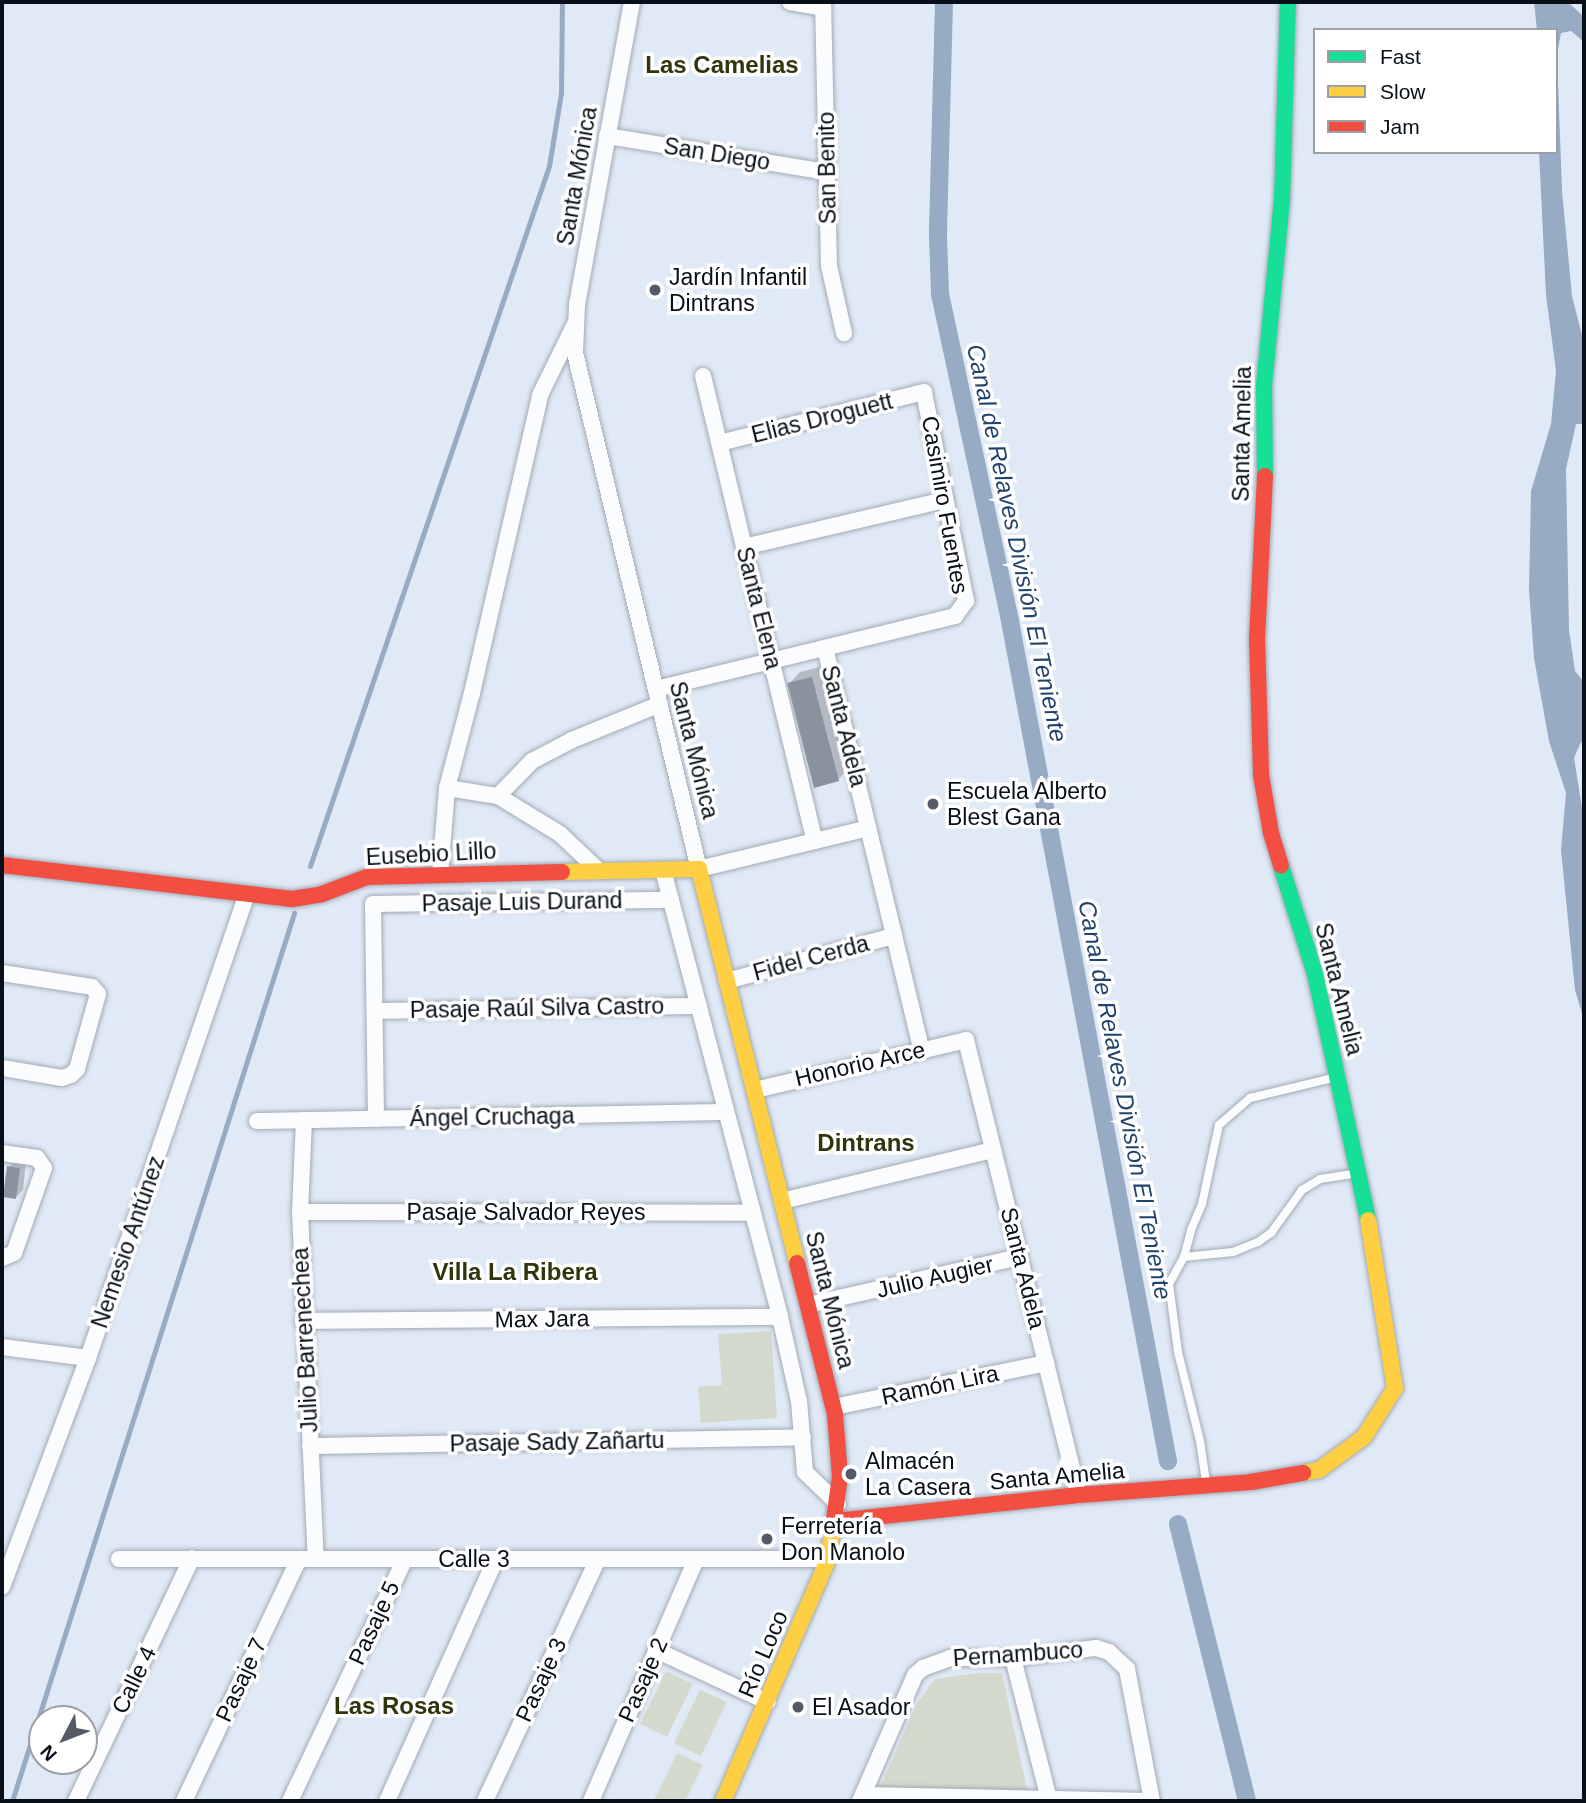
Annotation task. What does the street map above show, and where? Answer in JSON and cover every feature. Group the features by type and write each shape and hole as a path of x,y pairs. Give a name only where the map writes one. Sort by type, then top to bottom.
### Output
{"street":[{"name":"Santa Mónica","path":"632,2 576,321 575,353 699,869 834,1407 840,1476 836,1521"},
{"path":"790,2 823,5"},
{"name":"Santa Amelia","path":"836,1521 1079,1495 1206,1485 1319,1470 1364,1437 1395,1388 1360,1173 1315,974 1271,833 1261,775 1257,638 1265,483 1264,386 1282,200 1287,2"},
{"name":"San Benito","path":"823,5 829,266 844,333"},
{"name":"San Diego","path":"607,136 827,172"},
{"path":"440,875 447,788 472,693 540,395 576,321"},
{"name":"Santa Elena","path":"703,376 815,841"},
{"name":"Elias Droguett","path":"719,443 924,392"},
{"name":"Casimiro Fuentes","path":"825,648 956,615 966,601 924,392"},
{"path":"744,547 945,500"},
{"path":"498,796 532,761 658,697 772,661 825,648"},
{"name":"Santa Adela","path":"825,648 921,1049"},
{"path":"447,788 498,796 560,834 600,871"},
{"path":"699,869 868,828"},
{"name":"Eusebio Lillo","path":"2,865 247,894 307,898 367,877 699,869"},
{"path":"663,870 780,1317 803,1437 805,1472 838,1504"},
{"name":"Nemesio Antúnez","path":"2,1587 88,1358 247,894"},
{"name":"Pasaje Luis Durand","path":"375,1011 373,904 671,901"},
{"name":"Fidel Cerda","path":"727,981 894,936"},
{"path":"2,974 92,987 98,994 77,1069 71,1075 62,1079 2,1068"},
{"name":"Pasaje Raúl Silva Castro","path":"375,1011 699,1006"},
{"path":"375,1011 376,1119"},
{"name":"Santa Adela","path":"966,1040 1079,1495"},
{"name":"Honorio Arce","path":"755,1090 966,1040"},
{"name":"Ángel Cruchaga","path":"257,1121 726,1112"},
{"name":"Julio Barrenechea","path":"304,1120 300,1212 316,1559"},
{"path":"782,1201 993,1150"},
{"path":"2,1153 37,1158 44,1168 14,1253 2,1258"},
{"name":"Pasaje Salvador Reyes","path":"300,1212 753,1213"},
{"name":"Julio Augier","path":"808,1305 1020,1258"},
{"name":"Max Jara","path":"303,1321 780,1317"},
{"path":"2,1347 88,1358"},
{"name":"Ramón Lira","path":"834,1407 1046,1363"},
{"name":"Pasaje Sady Zañartu","path":"310,1446 803,1437"},
{"name":"Río Loco","path":"723,1801 828,1559 836,1521"},
{"name":"Calle 3","path":"119,1559 828,1559"},
{"name":"Calle 4","path":"76,1801 192,1559"},
{"name":"Pasaje 7","path":"184,1801 299,1559"},
{"name":"Pasaje 5","path":"290,1801 405,1559"},
{"path":"387,1801 496,1559"},
{"name":"Pasaje 3","path":"485,1801 598,1559"},
{"name":"Pasaje 2","path":"591,1801 696,1559"},
{"name":"Pernambuco","path":"861,1798 915,1675 935,1661 950,1658 1013,1658 1096,1648 1109,1652 1127,1669 1152,1801"},
{"path":"656,1650 768,1702"},
{"path":"1013,1658 1049,1799"},
{"path":"861,1798 1152,1801"}],"lane":[{"path":"1206,1485 1200,1441 1178,1352 1169,1284 1184,1257 1202,1203 1219,1125 1224,1116 1250,1098 1338,1077"},
{"path":"1184,1257 1233,1252 1258,1242 1271,1233 1301,1190 1320,1179 1360,1173"}],"shaded area":[{"path":"771,1331 777,1418 701,1423 698,1387 722,1385 718,1334"},
{"path":"666,1671 693,1684 667,1737 640,1724"},
{"path":"976,1673 1002,1673 1028,1794 879,1790 917,1703 935,1679"},
{"path":"700,1690 727,1702 701,1756 674,1743"},
{"path":"677,1753 703,1765 685,1801 656,1801 654,1800"}],"water":[{"path":"1534,2 1568,2 1584,17 1584,42 1571,31 1561,33 1558,49 1558,28 1537,28"},
{"path":"1558,81 1562,191 1572,296 1584,343 1584,424 1576,424 1566,469 1569,630 1575,671 1584,682 1584,743 1581,742 1574,758 1584,820 1584,1020 1575,990 1561,850 1566,793 1549,741 1534,658 1529,590 1531,491 1551,424 1556,371 1546,295 1539,154 1558,154"}],"building":[{"path":"812,677 839,781 814,788 787,683"},
{"path":"7,1166 20,1168 16,1199 3,1197"}],"waterway":[{"path":"310,866 549,166 561,93 562,2"},
{"name":"Canal de Relaves División El Teniente","path":"944,2 938,236 940,294 1010,621 1168,1461"},
{"path":"12,1801 294,913"},
{"name":"Canal de Relaves División El Teniente","path":"1178,1524 1247,1801"}],"traffic: fast":[{"path":"1265,476 1264,386 1282,200 1288,2"},
{"path":"1281,866 1315,974 1368,1220"}],"traffic: slow":[{"path":"562,872 699,869 797,1263"},
{"path":"1303,1473 1319,1470 1364,1437 1395,1388 1368,1220"},
{"path":"723,1801 828,1559 833,1527"}],"traffic: jam":[{"path":"1265,476 1257,638 1261,775 1271,833 1281,866"},
{"path":"2,865 292,899 322,894 367,877 562,872"},
{"path":"797,1263 835,1414 840,1476 833,1527"},
{"path":"836,1521 1079,1495 1251,1482 1303,1473"}],"place":[{"name":"Jardín Infantil Dintrans","path":"655,290"},
{"name":"Escuela Alberto Blest Gana","path":"933,804"},
{"name":"Almacén La Casera","path":"851,1474"},
{"name":"Ferretería Don Manolo","path":"767,1539"},
{"name":"El Asador","path":"798,1707"}],"district":[{"name":"Las Camelias","path":"722,65"},
{"name":"Dintrans","path":"866,1143"},
{"name":"Villa La Ribera","path":"515,1272"},
{"name":"Las Rosas","path":"394,1706"}]}
